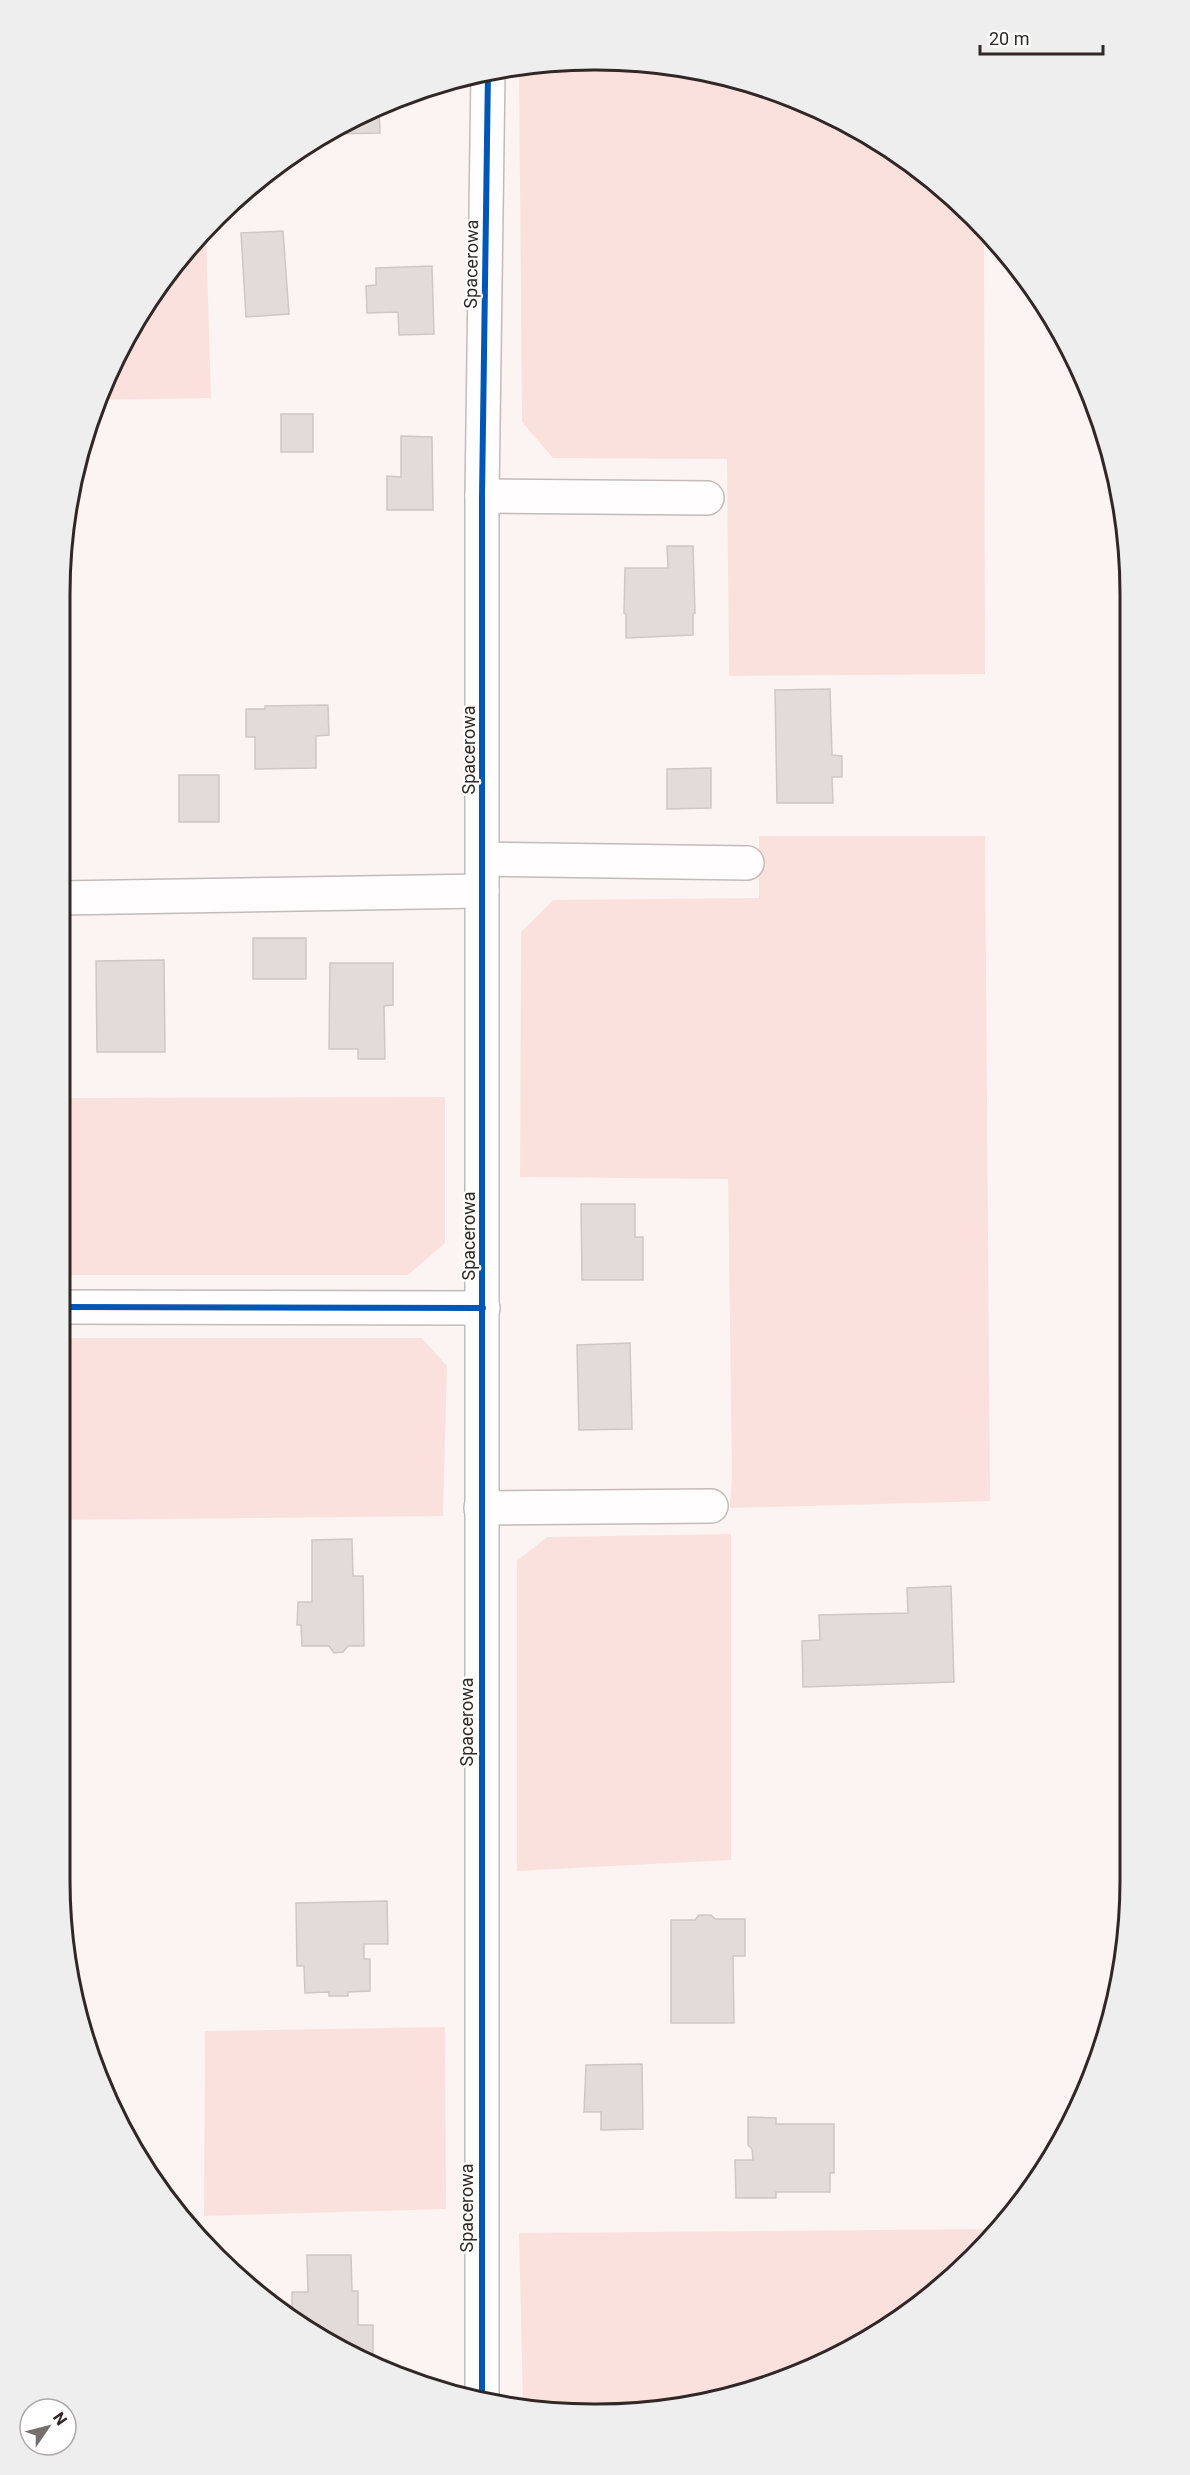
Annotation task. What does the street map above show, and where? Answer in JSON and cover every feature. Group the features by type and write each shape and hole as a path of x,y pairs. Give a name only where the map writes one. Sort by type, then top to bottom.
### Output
{"street":[{"name":"Spacerowa","path":"482,2392 482,496 488,82"},
{"path":"482,496 706,498"},
{"path":"483,859 747,863"},
{"path":"70,898 482,891"},
{"path":"70,1307 483,1308"},
{"path":"481,1508 711,1506"}],"shaded area":[{"path":"595,70 663,75 697,81 731,88 796,110 857,141 914,179 966,224 984,244 985,674 729,676 727,459 553,458 522,422 519,76"},
{"path":"206,243 211,398 108,400 141,333 159,304"},
{"path":"759,836 985,836 990,1501 730,1508 732,1475 728,1179 520,1177 521,932 553,900 759,898"},
{"path":"445,1097 445,1243 408,1275 70,1275 70,1098"},
{"path":"70,1338 422,1338 447,1366 443,1516 70,1520"},
{"path":"731,1534 731,1860 517,1871 517,1561 547,1537"},
{"path":"445,2027 446,2209 204,2216 205,2031"},
{"path":"986,2229 966,2251 914,2296 857,2334 796,2365 731,2387 697,2394 663,2400 595,2404 523,2399 519,2233"}],"building":[{"path":"379,117 380,133 347,134"},
{"path":"283,231 289,314 246,317 241,233"},
{"path":"432,266 434,334 399,335 398,312 367,313 366,286 376,285 376,268"},
{"path":"281,414 313,414 313,452 281,452"},
{"path":"401,436 432,437 433,510 387,510 387,476 401,477"},
{"path":"667,546 693,546 695,613 693,614 693,635 626,638 625,568 668,568"},
{"path":"830,689 832,755 842,756 842,777 832,777 833,803 777,803 775,690"},
{"path":"328,705 329,735 316,736 316,768 255,769 255,737 246,737 246,709 265,709 265,706"},
{"path":"711,768 711,808 667,809 667,769"},
{"path":"179,775 219,775 219,822 179,822"},
{"path":"253,938 306,938 306,979 253,979"},
{"path":"164,960 165,1052 97,1052 96,961"},
{"path":"330,963 393,963 393,1005 384,1006 385,1059 358,1059 358,1049 329,1049"},
{"path":"581,1204 635,1204 635,1237 643,1237 643,1280 582,1280"},
{"path":"630,1343 632,1429 579,1430 577,1345"},
{"path":"352,1539 353,1576 363,1576 364,1646 348,1646 343,1652 334,1653 329,1646 302,1646 301,1625 297,1625 298,1602 312,1602 312,1540"},
{"path":"951,1586 954,1682 803,1687 802,1641 820,1640 819,1615 908,1613 907,1588"},
{"path":"387,1901 388,1944 364,1944 364,1959 370,1959 370,1991 348,1992 348,1996 329,1996 329,1992 305,1993 304,1966 297,1966 296,1903"},
{"path":"699,1915 711,1915 715,1919 745,1919 745,1956 733,1956 734,2023 671,2023 671,1920 695,1920"},
{"path":"642,2064 643,2129 601,2130 601,2112 584,2112 586,2065"},
{"path":"748,2117 776,2118 776,2124 834,2124 834,2173 830,2173 830,2192 776,2192 776,2198 736,2198 735,2160 753,2160 752,2149 748,2145"},
{"path":"307,2255 351,2255 352,2291 358,2291 358,2325 373,2325 373,2355 333,2334 292,2307 292,2292 308,2292"}],"cycle path":[{"path":"482,2392 482,496 488,82"},
{"path":"70,1307 483,1308"}]}
